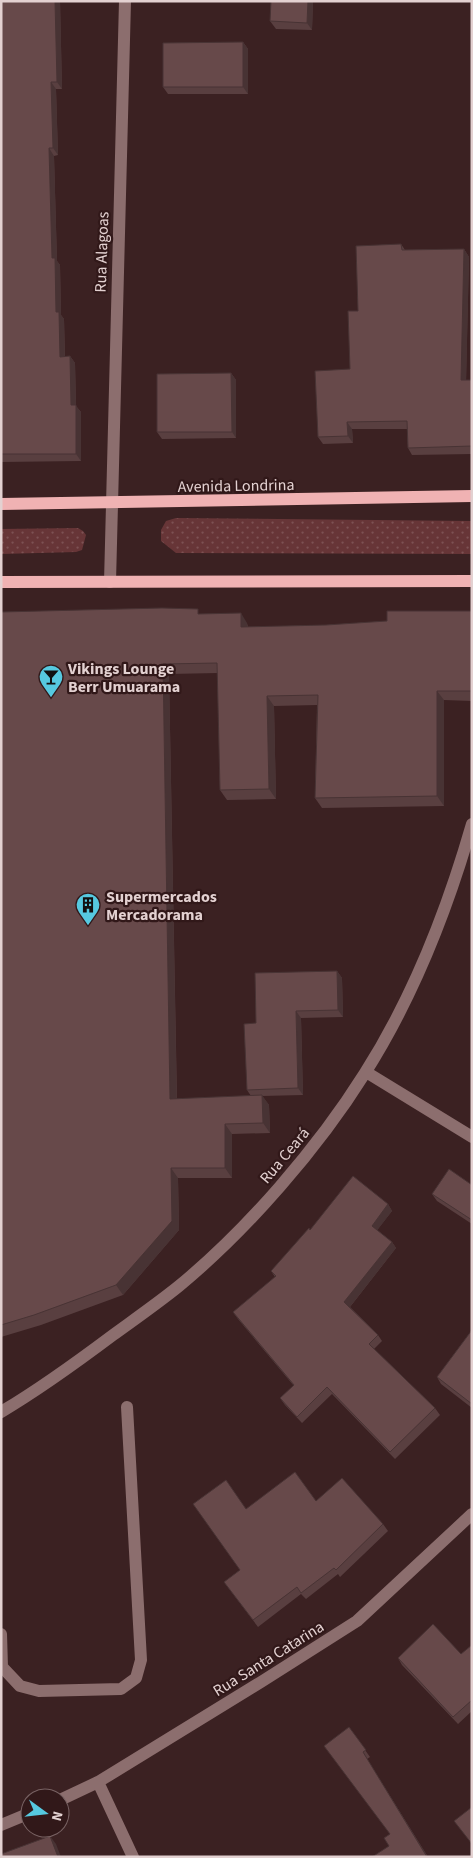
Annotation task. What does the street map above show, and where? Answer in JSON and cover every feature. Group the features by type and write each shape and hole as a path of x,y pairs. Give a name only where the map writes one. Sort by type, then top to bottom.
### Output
{"main road":[{"name":"Avenida Londrina","path":"1,504 472,496"},
{"path":"1,582 472,581"}],"street":[{"name":"Rua Alagoas","path":"110,582 124,1"},
{"name":"Rua Ceará","path":"1,1412 72,1366 179,1286 212,1257 270,1197 294,1169 345,1104 366,1072 403,1007 443,916 472,824"},
{"path":"366,1072 472,1137"},
{"path":"1,1634 2,1667 20,1686 39,1691 120,1689 136,1678 141,1660 127,1407"},
{"name":"Rua Santa Catarina","path":"70,1795 98,1782 358,1621 472,1514"},
{"path":"98,1782 133,1857"},
{"path":"1,1825 20,1817"}],"shaded area":[{"path":"176,518 472,521 472,554 176,553 161,541 161,530 166,521"},
{"path":"78,528 86,535 82,550 76,552 1,554 1,529"}],"building":[{"path":"1,1 55,1 57,82 51,82 53,148 49,148 52,258 55,258 56,312 59,312 60,357 70,356 71,405 76,405 76,454 1,454"},
{"path":"271,1 308,1 307,23 270,21"},
{"path":"243,42 243,87 163,87 163,43"},
{"path":"401,244 402,250 464,249 461,380 472,380 472,446 408,448 407,421 347,422 348,436 318,437 315,371 350,369 348,311 358,311 356,246"},
{"path":"231,373 232,432 157,432 157,374"},
{"name":"Supermercados Mercadorama","path":"162,608 198,609 198,614 241,613 241,627 387,621 387,611 472,611 472,691 437,691 437,796 315,798 318,695 267,696 269,789 220,790 217,663 163,664 170,1099 262,1095 263,1123 225,1124 225,1168 171,1168 172,1221 116,1285 1,1325 1,612"},
{"path":"337,971 338,1010 296,1011 298,1088 247,1090 244,1024 256,1023 255,973"},
{"path":"449,1169 472,1185 472,1220 432,1194"},
{"path":"353,1176 388,1204 372,1226 392,1242 344,1302 378,1335 369,1344 435,1408 390,1452 327,1387 297,1417 280,1398 294,1385 233,1312 276,1276 271,1271 309,1228 310,1230"},
{"path":"472,1330 472,1404 437,1377"},
{"path":"295,1472 316,1501 342,1478 383,1524 336,1570 334,1568 301,1593 297,1587 253,1620 224,1582 240,1570 193,1504 226,1480 246,1509"},
{"path":"433,1624 461,1654 472,1645 472,1700 453,1717 398,1658"},
{"path":"349,1727 366,1750 363,1752 427,1857 372,1857 389,1846 384,1838 390,1834 324,1746"},
{"path":"472,1807 472,1844 454,1821"},
{"path":"45,1838 51,1838 58,1857 1,1857 1,1854"}],"place":[{"name":"Vikings Lounge Berr Umuarama","path":"51,698"},
{"name":"Supermercados Mercadorama","path":"88,926"}]}
